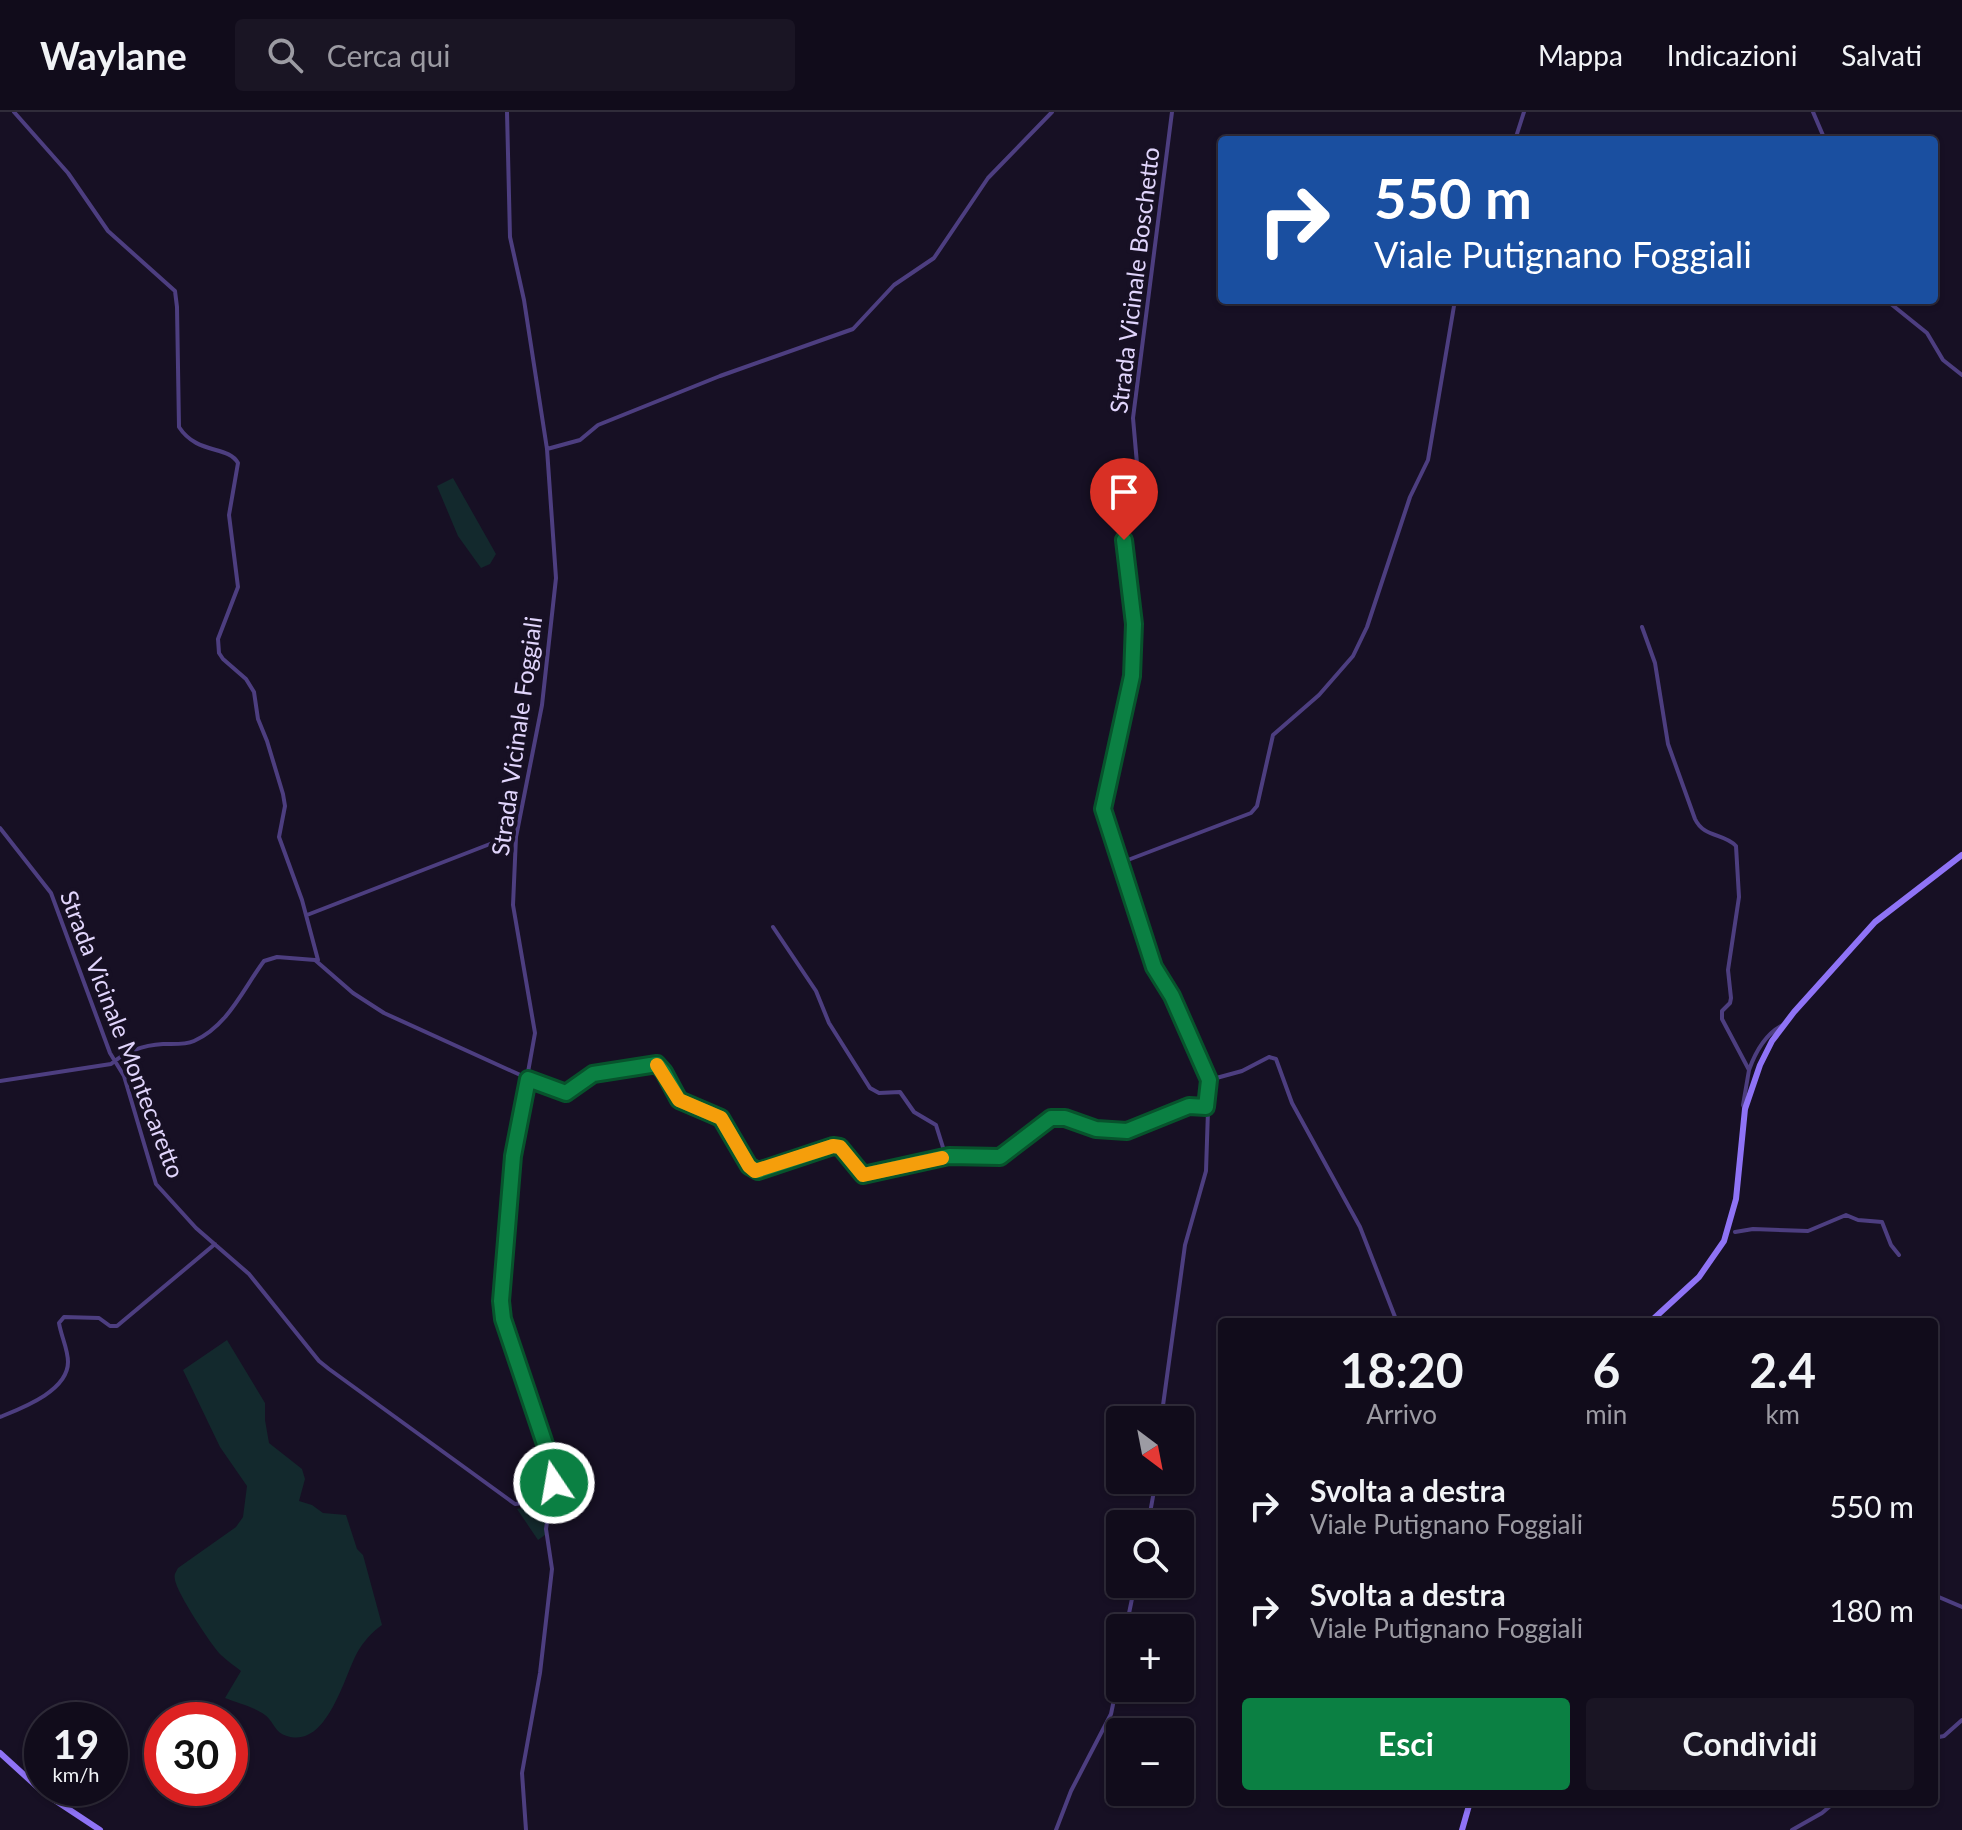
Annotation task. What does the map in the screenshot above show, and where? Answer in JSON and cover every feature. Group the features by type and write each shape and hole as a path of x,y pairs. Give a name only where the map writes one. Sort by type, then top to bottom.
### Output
{"main road":[{"path":"1654,1318 1699,1277 1724,1241 1736,1199 1745,1109 1760,1065 1784,1025 1875,922 1962,855"},
{"path":"0,1753 44,1793 100,1830"},
{"path":"1462,1830 1469,1806"}],"street":[{"path":"14,112 68,173 108,231 175,291 179,427 189,440 203,448 232,455 238,463 229,515 238,587 218,646 223,659 246,679 254,692 258,719 283,794 285,806 279,837 307,915 318,962"},
{"name":"Strada Vicinale Foggiali","path":"507,112 510,237 524,300 547,449 556,578 549,661 516,837 513,905 535,1033 513,1156 501,1301 503,1319 553,1468 546,1529 552,1569 540,1673 522,1773 526,1830"},
{"path":"547,449 580,440 598,425 720,376 853,329 894,285 934,258 988,178 1052,112"},
{"name":"Strada Vicinale Boschetto","path":"1172,112 1133,418 1140,498 1118,516 1134,624 1132,676 1103,809 1154,967 1172,996 1209,1080"},
{"path":"1516,136 1524,112"},
{"path":"1813,112 1823,136"},
{"path":"1120,863 1251,813 1257,806 1273,735 1319,695 1359,646 1410,497 1428,460 1454,304"},
{"path":"1891,304 1927,333 1947,365 1962,375"},
{"path":"1642,627 1655,663 1668,744 1695,819 1703,830 1736,846 1739,897 1728,970 1731,998 1722,1011 1722,1019 1749,1070"},
{"name":"Strada Vicinale Montecaretto","path":"0,828 51,893 114,1061 127,1084 156,1184 249,1274 319,1361 515,1504 551,1500"},
{"path":"307,915 508,837 516,837"},
{"path":"773,927 816,991 829,1023 870,1088 879,1093 900,1092 914,1112 934,1122 946,1157"},
{"path":"0,1081 102,1066 148,1045 187,1044 211,1031 233,1007 260,966 270,958 318,962 353,993 384,1013 528,1079 566,1093 593,1074 657,1064 679,1100 721,1118 755,1171 833,1146 840,1147 863,1175 946,1157 1000,1157 1051,1118 1065,1118 1096,1129 1127,1131 1189,1106 1206,1107"},
{"path":"1745,1109 1749,1070 1762,1043 1784,1025"},
{"path":"1163,1406 1185,1245 1206,1171 1209,1080 1233,1074 1269,1057 1276,1059 1292,1103 1364,1236 1395,1318"},
{"path":"1735,1232 1753,1229 1808,1231 1846,1215 1858,1220 1882,1222 1891,1245 1899,1255"},
{"path":"0,1417 31,1402 54,1387 64,1376 68,1362 59,1323 64,1317 99,1318 110,1326 117,1326 215,1244"},
{"path":"1938,1597 1962,1607"},
{"path":"1056,1830 1071,1791 1111,1714 1114,1702"},
{"path":"1938,1737 1944,1736 1962,1720"},
{"path":"1792,1830 1829,1806"}],"green space":[{"path":"453,478 496,554 490,564 481,568 458,536 437,486"},
{"path":"227,1340 265,1403 269,1443 302,1469 305,1479 299,1501 323,1513 346,1515 357,1549 363,1555 382,1625 359,1649 340,1693 323,1722 313,1732 301,1737 283,1735 261,1712 248,1706 248,1702 225,1698 241,1671 221,1655 210,1641 177,1587 175,1574 178,1568 236,1527 243,1517 247,1486 220,1447 183,1370"},
{"path":"541,1502 548,1506 545,1535 538,1540 517,1509"}],"slow traffic":[{"path":"657,1065 679,1100 721,1118 755,1171 833,1146 840,1147 863,1175 942,1158"}],"route":[{"path":"554,1483 553,1468 503,1319 501,1301 513,1156 528,1079 562,1094 593,1074 657,1064 679,1100 721,1118 755,1171 833,1146 840,1147 863,1175 949,1156 1000,1157 1051,1118 1070,1119 1096,1129 1127,1131 1189,1106 1206,1107 1209,1080 1172,996 1154,967 1103,809 1132,676 1134,624 1124,540"}]}
